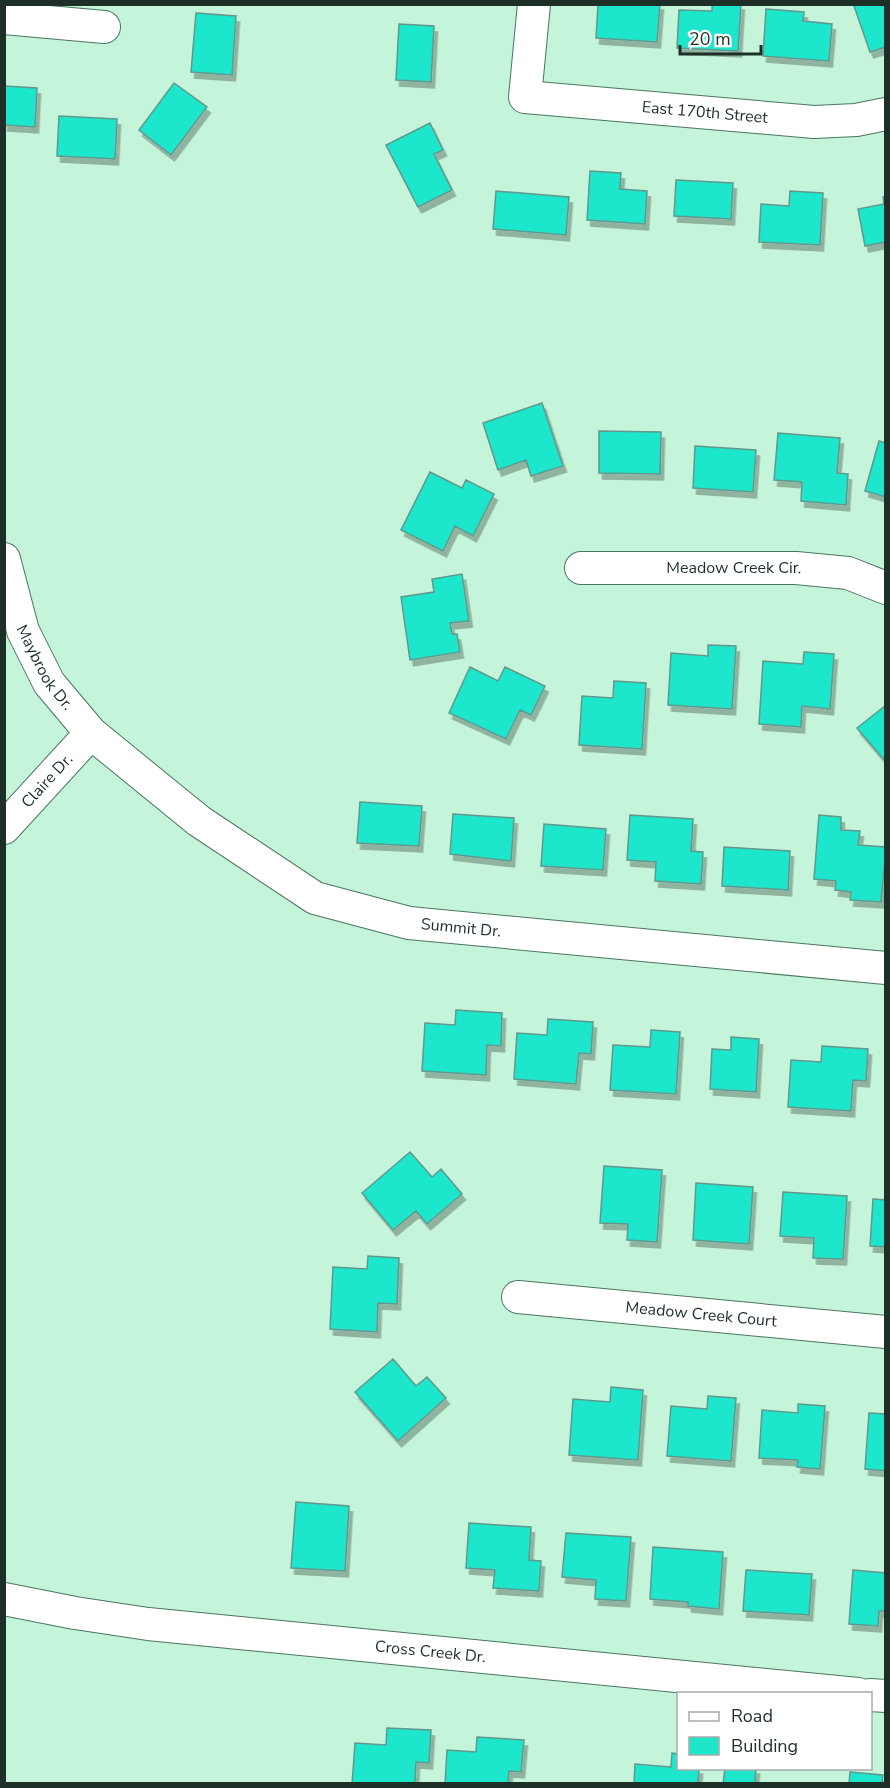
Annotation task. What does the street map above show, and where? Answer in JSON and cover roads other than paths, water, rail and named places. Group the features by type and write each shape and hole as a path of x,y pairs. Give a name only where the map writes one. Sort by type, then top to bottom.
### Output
{"street":[{"name":"East 170th Street","path":"534,4 525,97 814,122 856,120 885,114"},
{"path":"4,18 104,27"},
{"name":"Maybrook Dr.","path":"4,559 22,631 49,683 90,733"},
{"name":"Meadow Creek Cir.","path":"581,568 796,568 848,573 885,588"},
{"name":"Claire Dr.","path":"4,828 90,733"},
{"name":"Summit Dr.","path":"90,733 199,821 315,898 409,923 885,968"},
{"name":"Meadow Creek Court","path":"518,1297 885,1332"},
{"name":"Cross Creek Dr.","path":"4,1599 148,1624 838,1692"}]}
